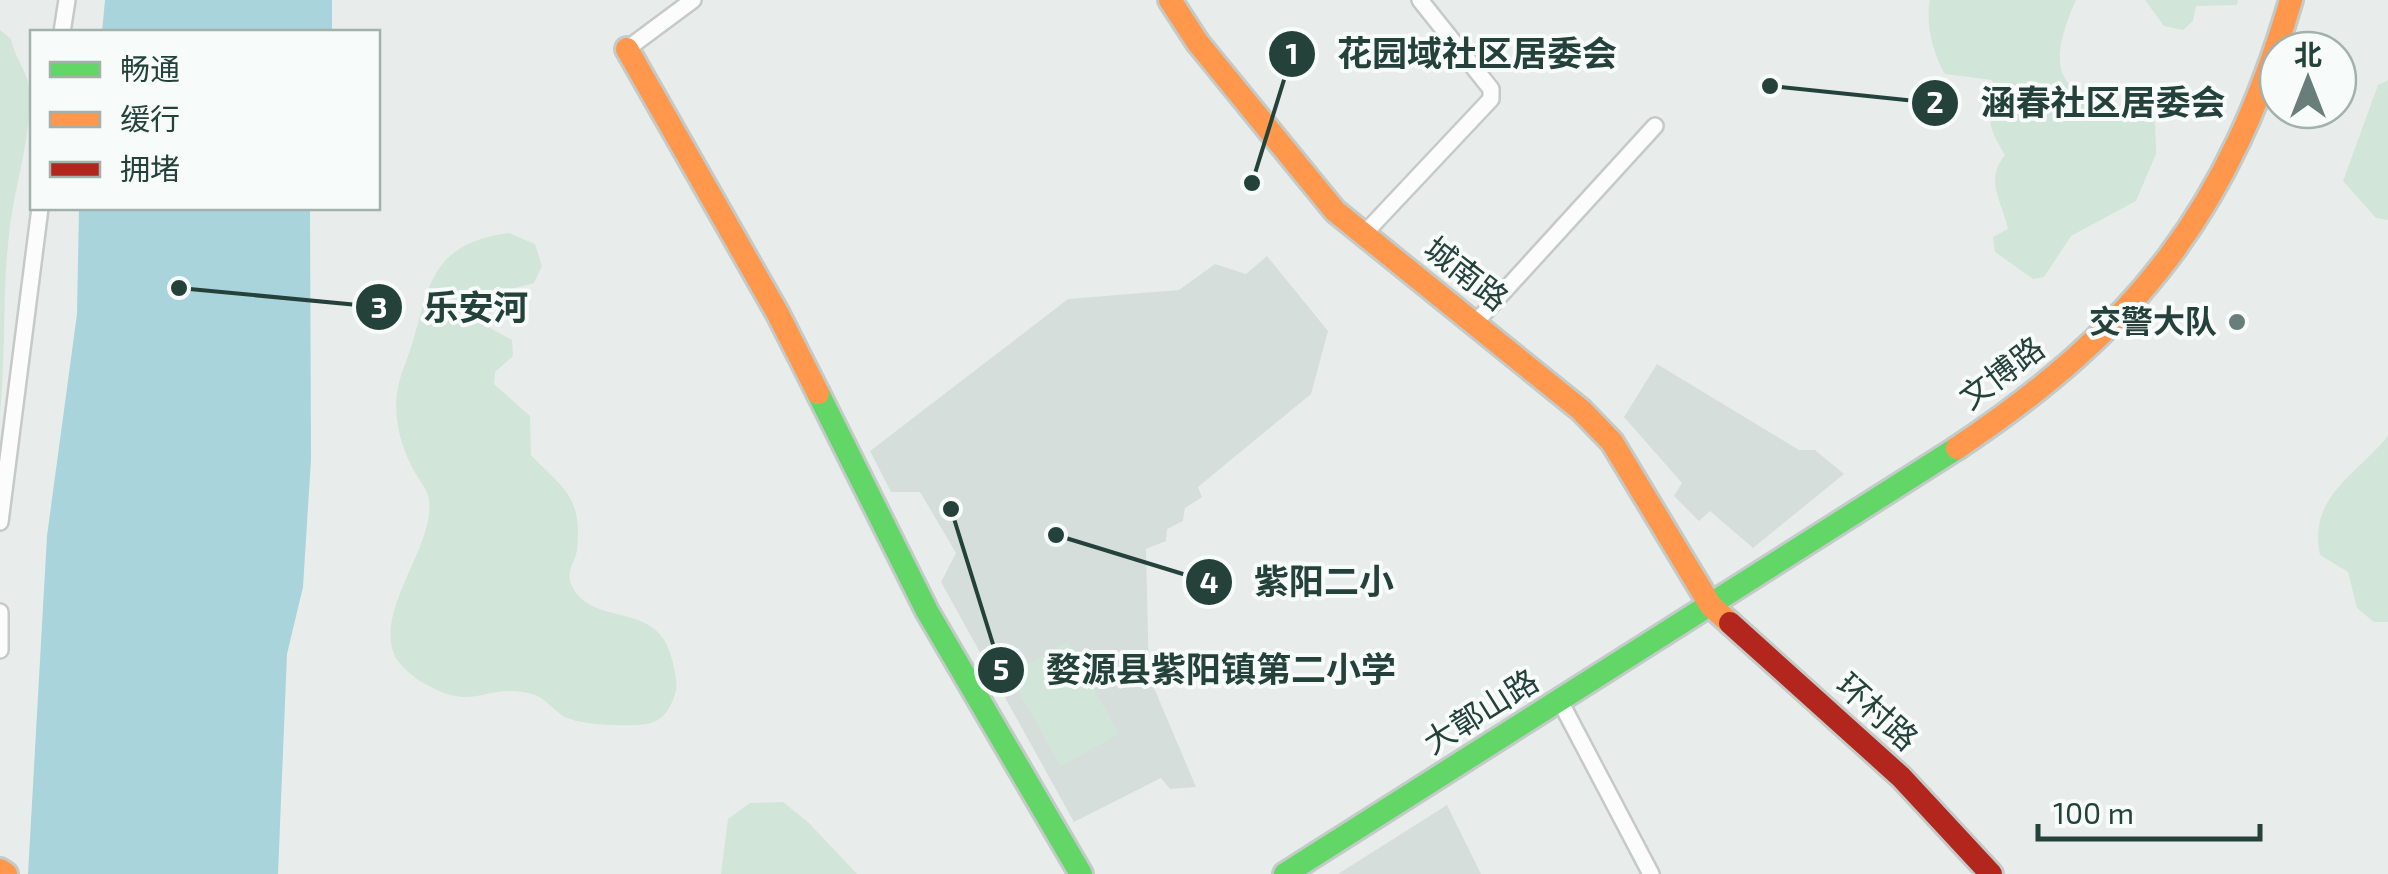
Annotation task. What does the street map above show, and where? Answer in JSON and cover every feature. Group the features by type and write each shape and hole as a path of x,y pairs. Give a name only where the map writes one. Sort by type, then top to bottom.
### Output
{"street":[{"path":"62,30 67,0"},
{"path":"693,0 627,49 778,314 927,611 1081,874"},
{"name":"城南路","path":"1170,0 1198,43 1334,211 1582,410 1612,442 1711,606"},
{"path":"1364,234 1491,99 1492,89 1420,0"},
{"name":"文博路","path":"1711,606 1946,454 2095,343 2164,266 2204,210 2267,80 2291,0"},
{"path":"1476,322 1655,126"},
{"path":"0,522 40,210"},
{"name":"大鄣山路","path":"1285,874 1711,606"},
{"name":"环村路","path":"1711,606 1901,778 1991,874"},
{"path":"0,624 0,650"},
{"path":"1560,701 1651,874"}],"shaded area":[{"path":"1267,256 1328,331 1311,394 1198,487 1202,497 1185,508 1183,521 1167,529 1166,541 1146,549 1149,676 1196,787 1170,789 1161,778 1074,822 941,582 956,553 920,492 891,492 870,451 1068,299 1179,290 1215,264 1246,274"},
{"path":"1657,364 1799,450 1815,450 1844,474 1753,548 1710,511 1699,521 1674,496 1682,483 1624,417"},
{"path":"1447,805 1481,874 1338,874"}],"green space":[{"path":"1930,0 2076,0 2064,31 2062,73 2071,86 2085,95 2155,118 2156,154 2136,201 2071,236 2044,277 2033,279 1995,252 1993,237 2008,229 1995,182 2005,155 1991,120 1999,96 1992,80 1945,74 1931,38"},
{"path":"2145,0 2238,0 2237,5 2196,6 2193,21 2183,30 2164,26"},
{"path":"0,30 11,39 26,77 29,108 7,257 0,414"},
{"path":"2388,80 2388,220 2376,218 2343,181 2378,85"},
{"path":"509,233 535,244 542,266 534,283 482,297 479,311 490,328 512,340 513,356 495,372 494,384 530,416 531,455 561,485 573,504 578,531 570,571 572,586 595,607 655,629 666,643 676,691 666,712 652,723 617,725 572,720 528,693 454,696 417,679 394,654 390,635 393,615 429,513 428,495 407,457 399,431 396,406 400,380 425,298 443,263 458,249 480,239"},
{"path":"2388,436 2388,622 2374,622 2357,608 2348,572 2320,555 2318,535 2321,518 2337,489"},
{"path":"1067,642 1119,734 1061,766 1009,674"},
{"path":"783,802 809,823 857,874 721,874 728,819 750,803"}],"water":[{"path":"105,0 332,0 332,30 102,30"},
{"path":"79,210 310,210 311,459 303,587 287,654 278,874 28,874 47,536 77,314"}],"traffic: fast":[{"path":"818,393 927,611 1081,874"},
{"path":"1285,874 1957,448"}],"traffic: slow":[{"path":"1170,0 1198,43 1335,211 1581,410 1612,442 1711,606 1730,623"},
{"path":"1957,448 2077,357 2126,309 2169,257 2206,202 2238,141 2267,74 2291,0"},
{"path":"627,49 778,314 818,393"},
{"path":"0,870 6,874"}],"traffic: jam":[{"path":"1730,623 1901,777 1991,874"}],"place":[{"name":"涵春社区居委会","path":"1770,86"},
{"name":"花园域社区居委会","path":"1252,183"},
{"name":"乐安河","path":"179,288"},
{"name":"交警大队","path":"2237,322"},
{"name":"婺源县紫阳镇第二小学","path":"951,509"},
{"name":"紫阳二小","path":"1056,535"}]}
